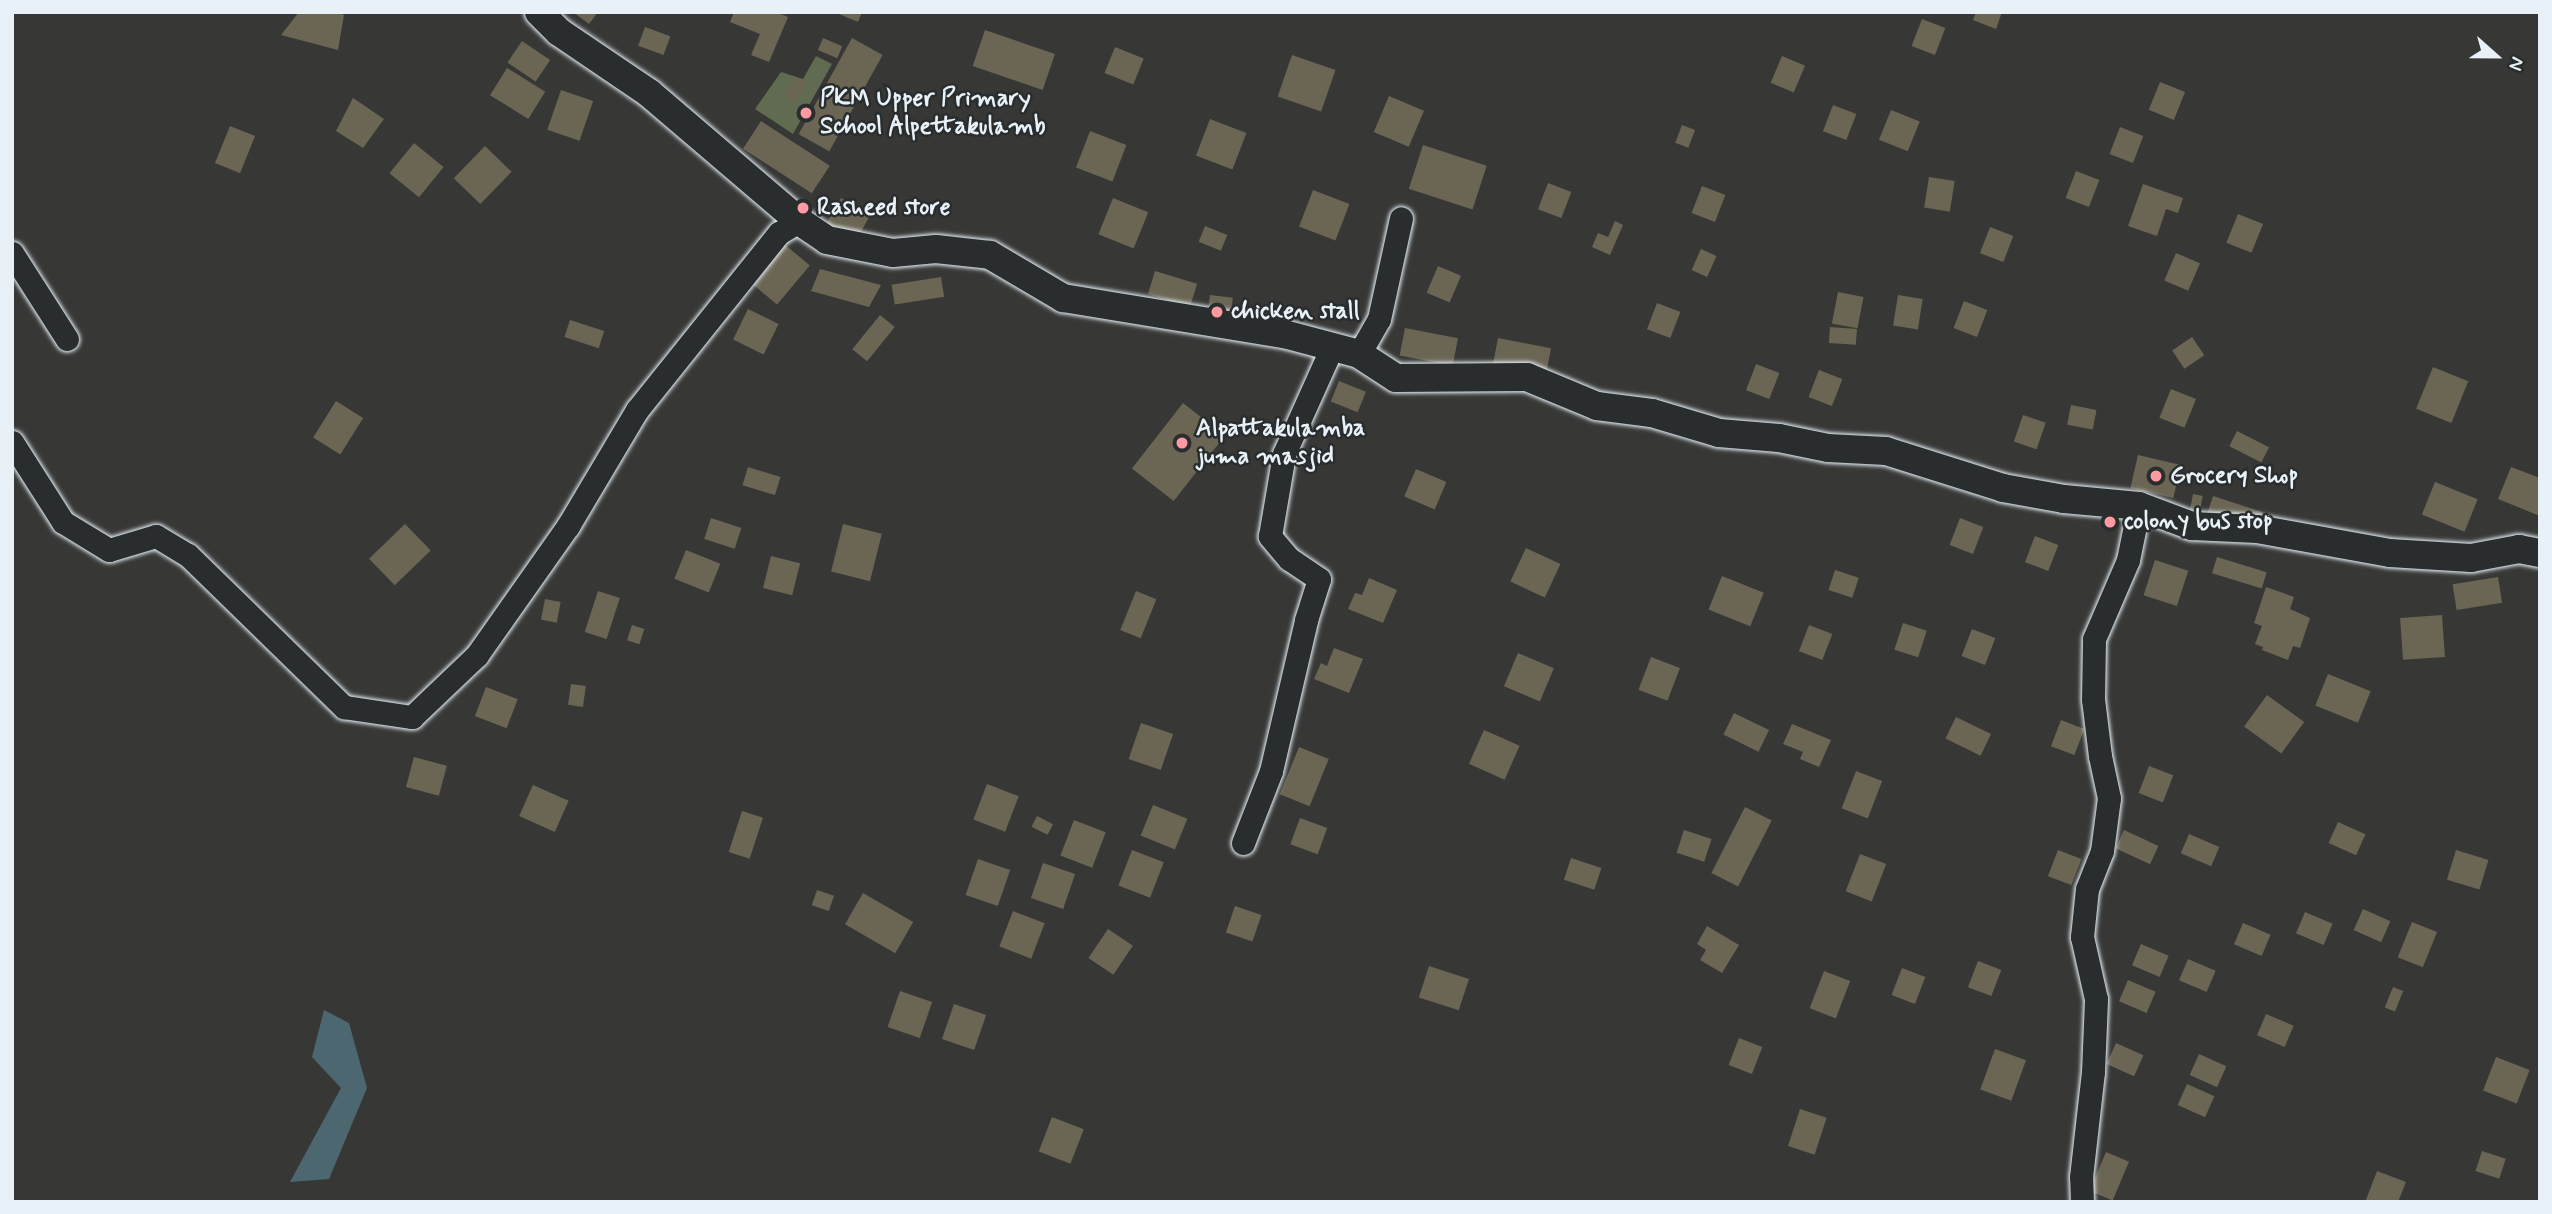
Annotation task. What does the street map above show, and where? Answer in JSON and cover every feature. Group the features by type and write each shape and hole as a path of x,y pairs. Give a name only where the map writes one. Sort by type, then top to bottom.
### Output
{"street":[{"path":"539,12 559,32 649,93 799,221 827,240 893,253 936,249 990,255 1063,298 1216,321 1332,346 1359,354 1395,378 1527,377 1597,406 1651,412 1719,433 1779,438 1828,448 1886,451 2003,488 2064,499 2139,506 2192,526 2256,529 2390,553 2471,558 2519,549 2540,553"},
{"path":"1359,354 1379,319 1401,218"},
{"path":"12,442 63,522 109,550 156,536 188,555 344,707 412,718 477,655 568,526 637,410 779,233 799,221"},
{"path":"12,253 67,339"},
{"path":"1243,843 1271,771 1306,620 1320,579 1289,559 1270,536 1284,454 1332,346"},
{"path":"2082,1202 2081,1177 2093,1072 2096,999 2082,937 2087,889 2102,851 2109,798 2100,756 2093,699 2094,639 2127,560 2139,506"}],"green space":[{"path":"816,56 832,64 793,134 755,109 781,72 803,79"}],"water":[{"path":"324,1010 349,1023 367,1088 329,1179 290,1182 341,1088 312,1057"}],"building":[{"path":"299,12 337,12 344,15 338,50 281,35"},
{"path":"573,12 598,12 589,24"},
{"path":"734,12 776,12 788,17 769,62 751,55 760,34 730,22"},
{"path":"834,12 862,12 858,22"},
{"path":"1976,12 2002,12 1996,29 1973,20"},
{"path":"1922,19 1945,28 1935,55 1912,46"},
{"path":"645,27 670,36 664,55 638,46"},
{"path":"985,30 1055,54 1043,90 973,66"},
{"path":"823,38 842,46 837,58 818,50"},
{"path":"852,38 883,55 829,151 799,134"},
{"path":"522,41 550,60 536,82 507,63"},
{"path":"1115,47 1144,59 1133,85 1105,73"},
{"path":"1292,55 1335,70 1321,112 1278,97"},
{"path":"1782,56 1805,66 1794,92 1771,83"},
{"path":"507,68 545,92 528,119 490,95"},
{"path":"796,77 807,84 795,103 784,96"},
{"path":"2160,82 2185,92 2174,120 2149,110"},
{"path":"561,90 593,101 579,141 547,130"},
{"path":"1389,96 1424,111 1409,147 1374,132"},
{"path":"353,98 384,119 363,148 336,131"},
{"path":"1833,105 1856,114 1846,140 1823,131"},
{"path":"1891,110 1920,122 1908,151 1879,140"},
{"path":"1210,119 1246,133 1232,169 1196,155"},
{"path":"761,121 830,166 812,193 743,149"},
{"path":"1682,125 1695,130 1688,148 1675,143"},
{"path":"230,126 255,136 240,173 215,163"},
{"path":"2120,127 2143,136 2133,163 2110,154"},
{"path":"1090,131 1126,145 1112,181 1076,167"},
{"path":"414,143 444,167 419,197 389,173"},
{"path":"1423,145 1487,166 1473,209 1409,189"},
{"path":"485,146 512,172 480,204 454,178"},
{"path":"2076,171 2099,180 2089,207 2066,198"},
{"path":"1929,177 1955,181 1950,212 1924,208"},
{"path":"1548,183 1571,192 1561,218 1538,209"},
{"path":"2143,184 2183,198 2178,213 2166,209 2157,236 2128,226"},
{"path":"1702,186 1725,195 1715,222 1692,213"},
{"path":"1313,190 1349,204 1335,240 1299,226"},
{"path":"841,198 870,215 853,244 824,227"},
{"path":"1113,198 1148,212 1134,248 1098,234"},
{"path":"2238,214 2263,224 2251,253 2226,243"},
{"path":"1615,221 1623,225 1610,255 1592,247 1598,233 1608,237"},
{"path":"1205,226 1227,235 1221,251 1199,242"},
{"path":"1990,227 2013,236 2003,262 1980,253"},
{"path":"783,243 810,265 777,305 750,282"},
{"path":"1701,249 1717,256 1707,277 1692,270"},
{"path":"2176,253 2200,263 2188,291 2164,281"},
{"path":"1438,266 1461,276 1450,302 1427,293"},
{"path":"820,269 881,285 869,307 811,291"},
{"path":"1155,271 1197,284 1190,307 1148,294"},
{"path":"941,277 944,297 895,305 892,285"},
{"path":"1838,292 1864,297 1857,328 1832,323"},
{"path":"1210,295 1233,298 1231,312 1208,309"},
{"path":"1898,295 1923,299 1918,330 1893,326"},
{"path":"1964,301 1987,310 1977,337 1954,328"},
{"path":"1657,303 1680,312 1670,338 1647,329"},
{"path":"748,309 779,324 764,354 733,340"},
{"path":"880,315 895,327 867,361 852,349"},
{"path":"570,320 604,331 599,348 564,337"},
{"path":"1830,327 1857,329 1856,345 1829,343"},
{"path":"1405,328 1458,338 1453,366 1400,355"},
{"path":"2192,337 2204,355 2184,369 2172,350"},
{"path":"1498,338 1551,348 1546,376 1493,365"},
{"path":"1756,364 1779,373 1769,399 1746,390"},
{"path":"2433,367 2468,381 2451,423 2416,409"},
{"path":"1819,370 1842,379 1832,406 1809,397"},
{"path":"1339,381 1366,392 1358,412 1331,401"},
{"path":"2171,389 2196,399 2184,428 2159,418"},
{"path":"336,401 363,418 340,454 313,437"},
{"path":"1183,403 1225,436 1174,501 1132,468"},
{"path":"2071,405 2097,410 2093,430 2067,425"},
{"path":"2023,415 2046,423 2037,449 2014,441"},
{"path":"2237,431 2269,447 2261,462 2229,446"},
{"name":"Grocery Shop","path":"2138,455 2181,465 2173,498 2130,488"},
{"path":"748,467 781,477 775,495 742,485"},
{"path":"2511,467 2540,478 2540,516 2498,499"},
{"path":"1416,469 1446,482 1435,510 1404,497"},
{"path":"2435,482 2478,499 2465,532 2422,514"},
{"path":"2193,494 2203,496 2200,512 2190,510"},
{"path":"2213,496 2262,512 2257,529 2207,513"},
{"path":"711,518 741,528 735,549 704,539"},
{"path":"1960,518 1983,527 1973,554 1950,545"},
{"path":"405,524 431,551 395,585 369,559"},
{"path":"843,524 882,534 870,581 831,572"},
{"path":"2035,536 2058,545 2048,571 2025,562"},
{"path":"1526,548 1560,564 1545,598 1510,582"},
{"path":"686,550 720,564 709,593 674,579"},
{"path":"771,556 800,563 792,595 763,588"},
{"path":"2217,557 2267,572 2262,588 2212,573"},
{"path":"2155,560 2188,571 2177,606 2144,595"},
{"path":"1835,570 1859,578 1852,598 1829,590"},
{"path":"1722,576 1764,593 1750,626 1709,609"},
{"path":"2498,577 2502,603 2457,610 2453,584"},
{"path":"1369,578 1397,590 1383,623 1348,609 1355,593 1362,595"},
{"path":"2266,587 2294,597 2290,609 2310,618 2300,648 2293,646 2288,660 2262,650 2263,647 2255,644 2262,626 2254,623"},
{"path":"598,591 620,598 607,639 585,632"},
{"path":"1136,591 1156,599 1141,638 1120,630"},
{"path":"545,599 561,602 557,623 541,620"},
{"path":"2442,615 2445,657 2403,660 2400,618"},
{"path":"1903,623 1927,631 1918,657 1894,650"},
{"path":"632,625 644,629 639,644 627,640"},
{"path":"1809,625 1832,634 1822,660 1799,651"},
{"path":"1972,629 1995,638 1985,665 1962,656"},
{"path":"1334,648 1363,659 1349,693 1314,679 1321,663 1327,666"},
{"path":"1518,653 1554,668 1540,701 1504,686"},
{"path":"1651,657 1680,668 1667,701 1638,690"},
{"path":"2328,674 2371,691 2358,723 2315,706"},
{"path":"571,684 586,686 583,707 568,705"},
{"path":"486,687 518,699 507,728 475,716"},
{"path":"2267,695 2304,722 2281,754 2244,727"},
{"path":"1734,713 1769,730 1759,752 1723,735"},
{"path":"1956,717 1991,734 1981,756 1945,739"},
{"path":"2061,720 2084,729 2074,755 2051,746"},
{"path":"1141,723 1173,734 1161,770 1129,759"},
{"path":"1792,724 1831,740 1819,767 1800,759 1803,752 1783,744"},
{"path":"1484,730 1520,746 1505,780 1469,764"},
{"path":"1299,747 1329,759 1310,806 1280,794"},
{"path":"414,757 447,766 439,796 406,787"},
{"path":"2149,766 2173,775 2163,802 2139,793"},
{"path":"1856,771 1882,781 1868,818 1842,808"},
{"path":"987,784 1019,796 1005,832 973,819"},
{"path":"533,785 569,801 555,832 519,816"},
{"path":"1153,805 1187,819 1175,849 1141,836"},
{"path":"1745,807 1772,821 1738,887 1711,873"},
{"path":"742,811 763,818 750,859 729,852"},
{"path":"1037,816 1053,824 1048,835 1032,827"},
{"path":"1300,818 1327,828 1318,854 1290,844"},
{"path":"1074,820 1106,832 1092,868 1060,855"},
{"path":"2338,822 2365,834 2356,855 2329,843"},
{"path":"1684,830 1712,839 1704,862 1677,853"},
{"path":"2124,830 2158,846 2150,864 2116,848"},
{"path":"2189,834 2219,847 2211,866 2181,853"},
{"path":"1132,850 1164,862 1150,898 1118,885"},
{"path":"2058,850 2081,859 2071,885 2048,876"},
{"path":"2456,850 2489,860 2479,890 2447,880"},
{"path":"1860,854 1886,864 1872,901 1846,891"},
{"path":"1571,858 1601,868 1594,890 1564,880"},
{"path":"978,859 1010,870 998,906 966,895"},
{"path":"1043,863 1075,874 1063,909 1031,898"},
{"path":"817,890 834,896 829,911 812,905"},
{"path":"863,893 913,922 895,953 845,924"},
{"path":"1235,906 1261,915 1252,942 1226,932"},
{"path":"2363,909 2390,921 2381,942 2354,930"},
{"path":"1013,911 1045,923 1031,959 999,946"},
{"path":"2305,912 2333,924 2324,945 2296,933"},
{"path":"2412,922 2437,932 2423,967 2398,957"},
{"path":"2243,923 2271,935 2262,956 2234,944"},
{"path":"1707,926 1739,945 1722,973 1700,960 1706,950 1697,944"},
{"path":"1108,929 1133,946 1113,975 1088,958"},
{"path":"2141,944 2169,956 2160,977 2132,965"},
{"path":"2188,959 2216,971 2207,992 2179,980"},
{"path":"1978,961 2001,970 1991,996 1968,987"},
{"path":"1429,966 1469,979 1459,1010 1419,997"},
{"path":"1902,968 1925,977 1915,1004 1892,995"},
{"path":"1824,971 1850,981 1836,1018 1810,1008"},
{"path":"2128,980 2156,992 2147,1013 2119,1001"},
{"path":"2393,987 2403,991 2395,1012 2385,1007"},
{"path":"900,991 932,1002 920,1038 888,1027"},
{"path":"954,1004 986,1015 974,1050 942,1039"},
{"path":"2266,1014 2294,1026 2285,1047 2257,1035"},
{"path":"1739,1038 1762,1047 1752,1074 1729,1065"},
{"path":"2116,1043 2143,1055 2134,1076 2107,1064"},
{"path":"1995,1049 2026,1060 2011,1101 1980,1089"},
{"path":"2199,1054 2226,1066 2217,1087 2190,1075"},
{"path":"2496,1057 2530,1070 2517,1104 2483,1091"},
{"path":"2187,1084 2214,1096 2205,1117 2178,1105"},
{"path":"1800,1109 1827,1118 1815,1155 1788,1146"},
{"path":"1052,1117 1084,1129 1070,1164 1039,1152"},
{"path":"2482,1151 2506,1159 2499,1179 2476,1171"},
{"path":"2106,1152 2129,1162 2113,1200 2090,1191"},
{"path":"2377,1171 2406,1182 2398,1202 2366,1200"}],"place":[{"name":"PKM Upper Primary School Alpettakulamb","path":"806,113"},
{"name":"Rasheed store","path":"803,208"},
{"name":"chicken stall","path":"1217,312"},
{"name":"Alpattakulamba juma masjid","path":"1182,443"},
{"name":"Grocery Shop","path":"2156,476"},
{"name":"colony bus stop","path":"2110,522"}]}
